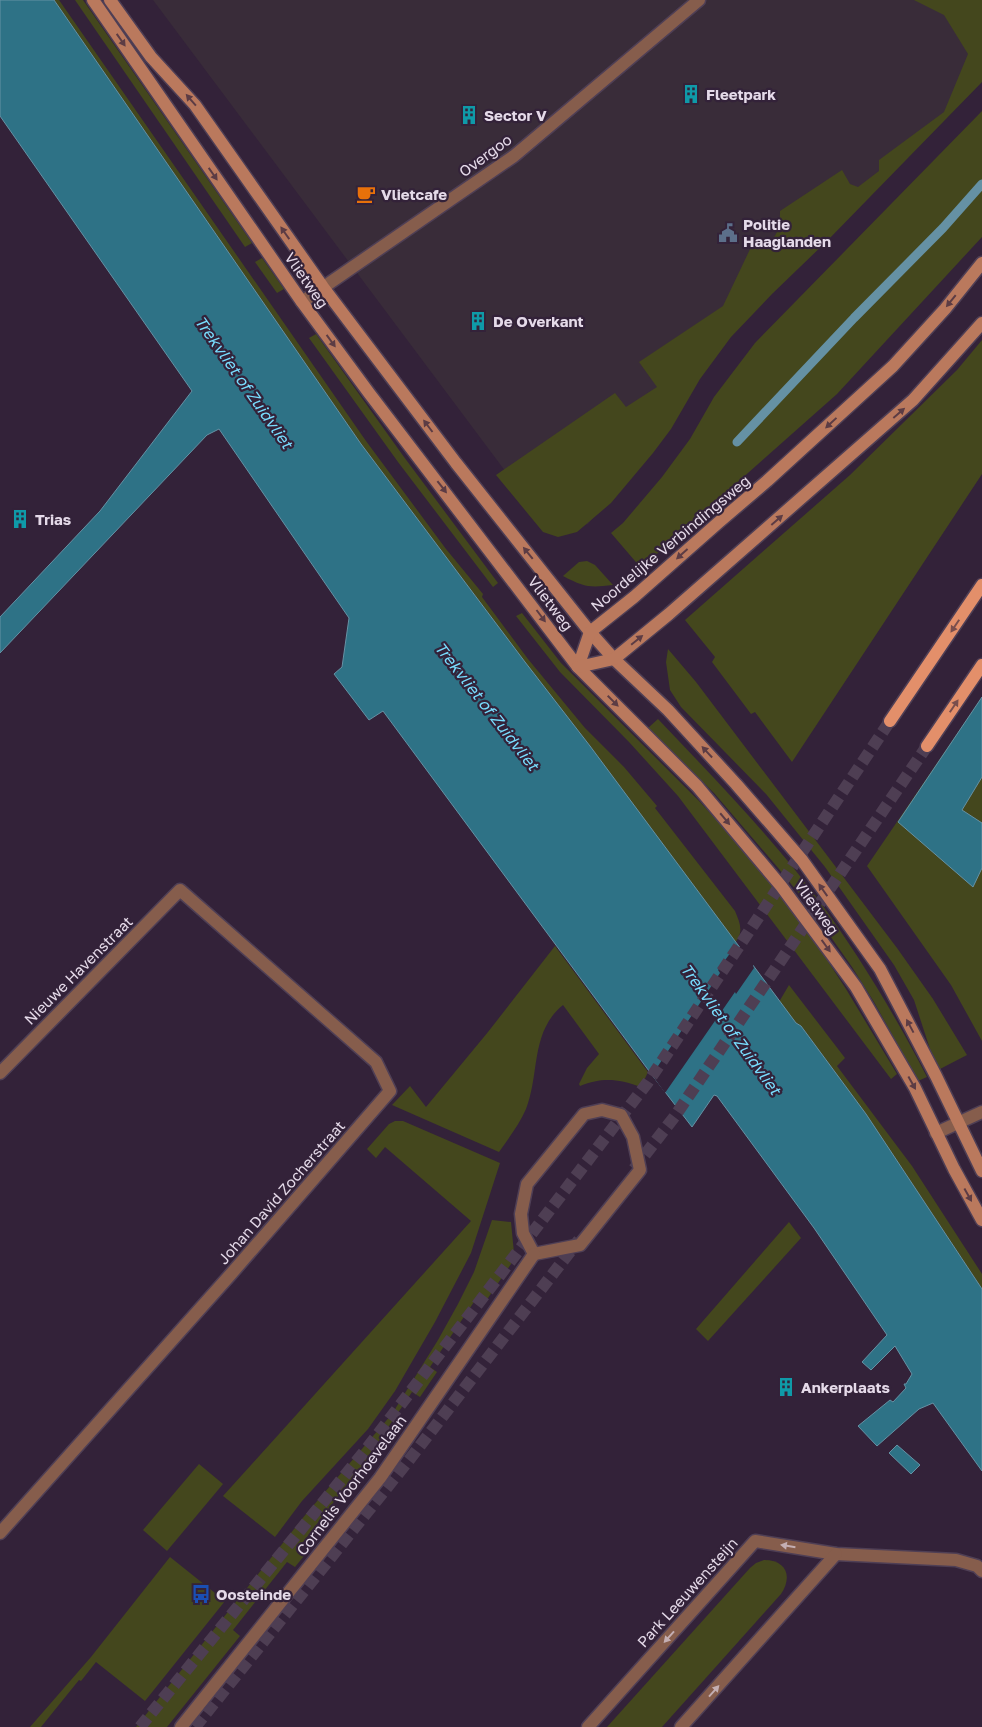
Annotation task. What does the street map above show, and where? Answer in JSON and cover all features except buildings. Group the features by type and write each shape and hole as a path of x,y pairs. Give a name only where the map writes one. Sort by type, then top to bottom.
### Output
{"main road":[{"path":"890,721 982,585"},
{"path":"927,746 982,665"}],"street":[{"name":"Vlietweg","path":"93,0 302,302 369,393 578,666 698,786 781,886 856,987 915,1088 954,1169 982,1220"},
{"name":"Vlietweg","path":"110,0 151,57 195,105 323,287 456,463 590,632 614,659 686,730 802,860 880,969 959,1122 982,1171"},
{"name":"Overgoo","path":"302,302 514,156 699,0"},
{"name":"Noordelijke Verbindingsweg","path":"578,666 590,632 634,597 767,481 886,373 945,309 982,263"},
{"path":"578,666 614,659 669,614 913,400 982,323"},
{"name":"Nieuwe Havenstraat","path":"0,1073 180,890"},
{"name":"Johan David Zocherstraat","path":"0,1533 390,1091 376,1062 180,890"},
{"path":"602,1110 621,1115 633,1137 640,1170 580,1245 534,1254 523,1233 521,1214 527,1184 584,1114 602,1110"},
{"path":"936,1133 982,1112"},
{"name":"Cornelis Voorhoevelaan","path":"187,1725 380,1478 534,1254"},
{"name":"Park Leeuwensteijn","path":"588,1727 755,1541 836,1554 956,1560 977,1566 982,1571"},
{"path":"682,1727 836,1554"}],"shaded area":[{"path":"153,0 982,0 982,75 738,319 621,484 588,524 553,535"}],"green space":[{"path":"54,0 59,0 366,441 446,549 483,594 482,597 528,659 585,728 624,767 657,806 655,808 735,911 740,923 740,935 735,943 590,746 361,444"},
{"path":"75,0 83,0 252,243 245,247"},
{"path":"914,0 982,0 982,82 731,337 700,379 671,429 611,503 577,532 558,537 543,532 496,475 615,393 626,407 657,387 639,362 723,306 752,245 766,243 775,236 779,226 780,211 842,170 850,184 858,187 879,171 879,160 944,112 968,54 944,15"},
{"path":"982,111 982,237 837,394 641,568 611,533 623,523 662,477 690,439 714,397 755,343"},
{"path":"262,258 284,289 277,293 255,262"},
{"path":"316,334 404,457 498,583 493,587 398,462 309,338"},
{"path":"982,340 982,474 792,762 755,712 751,714 712,662 715,657 685,620 850,475 957,370"},
{"path":"587,561 595,565 613,585 587,586 563,576 579,562"},
{"path":"522,613 561,663 701,803 780,895 814,940 846,989 897,1074 891,1079 678,796 629,742 560,672 516,616"},
{"path":"668,649 696,682 897,948 933,999 967,1055 940,1069 930,1049 914,1000 894,965 825,867 766,794 681,707 670,690 666,662"},
{"path":"982,697 982,1041 951,985 867,866"},
{"path":"658,719 720,784 799,874 847,941 876,986 927,1077 918,1081 874,1002 809,906 714,793 648,728"},
{"path":"555,946 648,1072 641,1087 610,1080 596,1081 580,1086 579,1084 587,1068 599,1054 563,1005 545,1028 540,1041 526,1109 499,1152 392,1105 410,1086 426,1107"},
{"path":"789,985 845,1058 837,1066 912,1166 982,1274 982,1289 866,1114 801,1026 796,1023 779,1002"},
{"path":"395,1121 403,1121 500,1163 471,1253 435,1322 395,1391 368,1429 302,1501 275,1537 223,1496 471,1221 385,1147 376,1158 367,1149 389,1124"},
{"path":"492,1220 511,1222 514,1253 511,1264 484,1304 476,1299 430,1367 437,1372 420,1397 412,1392 366,1460 374,1465 363,1480 355,1474 297,1550 304,1556 295,1567 287,1562 233,1630 240,1636 167,1727 136,1727 306,1514 392,1414 458,1304 474,1272"},
{"path":"789,1222 801,1238 708,1341 696,1329"},
{"path":"199,1464 223,1484 167,1551 143,1530"},
{"path":"170,1557 225,1601 145,1701 96,1662 41,1727 30,1727 91,1657"},
{"path":"764,1560 778,1563 785,1570 787,1575 785,1587 781,1594 662,1727 607,1727 750,1568"}],"water":[{"name":"Trekvliet of Zuidvliet","path":"0,0 54,0 361,444 866,1114 982,1289 982,1471 933,1403 919,1409 877,1446 858,1426 890,1400 893,1402 906,1388 904,1384 906,1384 912,1374 895,1346 871,1370 862,1362 887,1335 814,1228 717,1096 714,1095 692,1127 383,711 369,720 334,674 342,667 349,618 219,429 207,435 0,653 0,617 100,511 192,391 0,116"},
{"path":"982,697 982,777 962,810 982,823 982,868 973,887 898,822"},
{"path":"897,1445 920,1465 911,1474 889,1453"}],"pier":[{"path":"736,945 739,948 741,946 754,964 754,968 736,994 735,992 665,1093 652,1075 720,973 718,970"}],"waterway":[{"path":"737,442 854,318 943,228 982,184"}],"tunnel":[{"path":"140,1727 368,1447 648,1082 890,721"},
{"path":"634,1169 675,1116 927,746"},
{"path":"195,1727 409,1460 579,1240"}],"place":[{"name":"Fleetpark","path":"691,94"},
{"name":"Sector V","path":"469,115"},
{"name":"Vlietcafe","path":"366,194"},
{"name":"Politie Haaglanden","path":"728,233"},
{"name":"De Overkant","path":"478,321"},
{"name":"Trias","path":"20,519"},
{"name":"Ankerplaats","path":"786,1387"},
{"name":"Oosteinde","path":"201,1594"}]}
